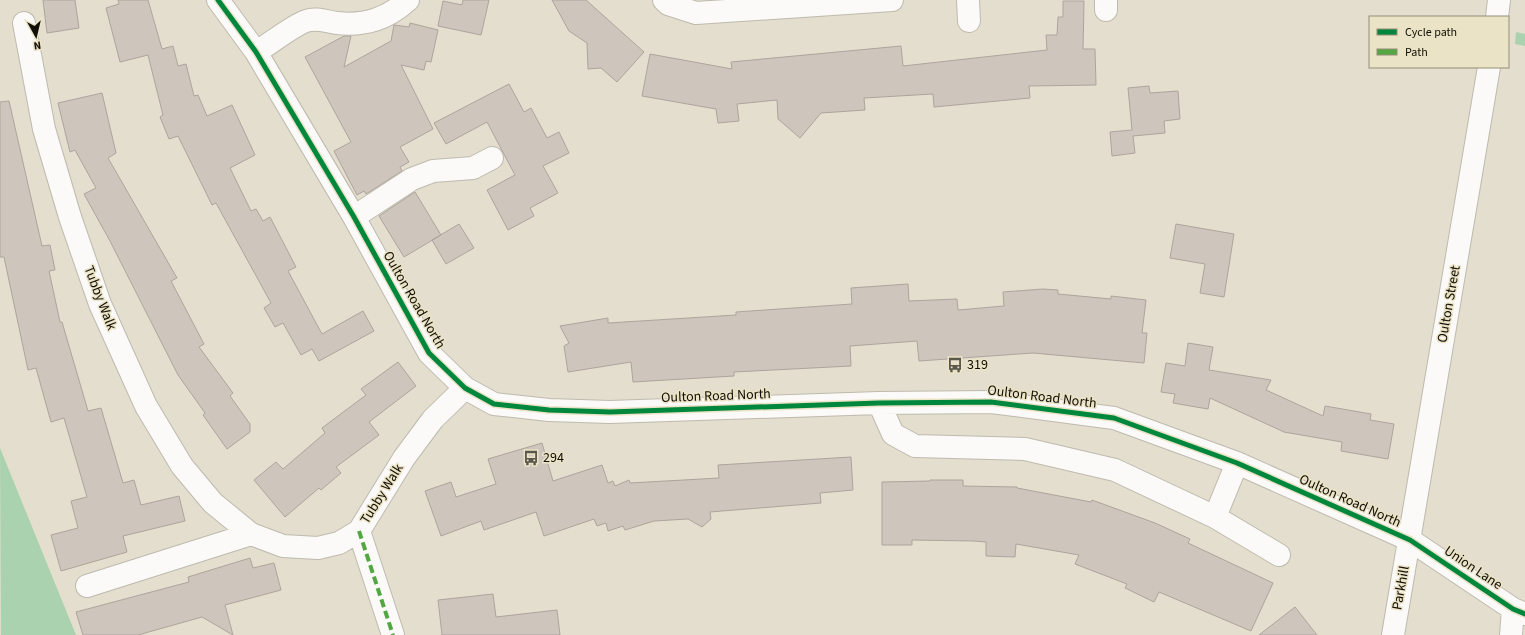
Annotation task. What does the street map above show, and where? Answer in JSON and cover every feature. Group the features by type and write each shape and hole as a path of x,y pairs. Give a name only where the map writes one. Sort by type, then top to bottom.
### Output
{"street":[{"name":"Oulton Road North","path":"218,0 256,52 354,217 429,353 465,388 494,404 556,410 610,412 879,403 991,402 1114,418 1236,463 1410,540"},
{"path":"256,52 307,21 320,19 336,23 364,24 382,18 408,0"},
{"path":"664,0 668,4 696,14 892,0"},
{"path":"968,0 969,21"},
{"path":"1497,16 1499,0"},
{"name":"Tubby Walk","path":"24,23 44,129 70,217 100,304 146,406 182,466 214,503 251,534 283,546 318,548 339,543 359,531 413,447 433,420 465,388"},
{"name":"Oulton Street","path":"1410,540 1489,68"},
{"path":"354,217 412,179 433,171 473,168 492,158"},
{"path":"879,403 893,434 916,446 1025,449 1115,470 1215,517 1279,555"},
{"path":"1215,517 1236,463"},
{"path":"359,531 393,635"},
{"path":"87,586 251,534"},
{"name":"Union Lane","path":"1410,540 1519,611"},
{"name":"Parkhill","path":"1393,635 1410,540"},
{"path":"1511,635 1519,611"}],"green space":[{"path":"1516,32 1525,34 1525,46 1515,44"},
{"path":"0,448 76,635 1,635"}],"building":[{"path":"43,0 75,0 79,28 47,33"},
{"path":"118,0 148,0 162,49 173,46 178,66 186,64 194,96 198,95 207,116 232,105 255,155 230,168 251,211 256,209 263,221 270,217 296,267 288,271 322,334 363,311 374,331 319,361 312,349 301,355 283,323 275,327 264,308 271,303 216,203 212,205 178,136 169,139 160,117 163,115 148,55 120,62 106,8 119,4"},
{"path":"463,0 489,0 481,35 438,26 443,1 462,5"},
{"path":"552,0 586,0 644,52 617,82 601,68 588,69 587,43 569,31"},
{"path":"1063,1 1084,1 1083,49 1095,49 1096,85 1029,86 1030,98 934,107 933,94 864,98 865,110 821,113 800,138 778,119 777,100 737,104 739,121 718,123 716,109 642,96 650,54 732,69 731,62 901,46 903,66 1047,50 1046,35 1057,35 1058,17 1063,17"},
{"path":"410,23 438,30 431,62 426,61 424,70 401,65 433,129 400,147 409,162 400,167 402,171 366,194 364,191 357,195 334,151 351,142 305,57 344,36 351,36 344,67 391,41 394,25 409,27"},
{"path":"509,84 524,112 531,108 547,138 559,132 569,153 543,166 558,193 530,208 534,216 508,230 487,190 515,175 487,122 446,144 434,123"},
{"path":"1149,86 1150,93 1178,91 1180,119 1164,121 1165,133 1133,136 1135,153 1112,156 1110,132 1132,130 1128,88"},
{"path":"102,93 116,153 108,158 177,278 171,281 204,344 199,347 233,393 230,396 250,424 250,432 227,449 203,415 205,413 178,375 110,241 84,194 96,188 75,150 70,152 58,103"},
{"path":"9,101 42,246 50,245 55,270 49,271 60,322 62,322 88,411 101,408 123,483 134,480 141,505 179,496 185,521 123,536 127,552 61,571 51,535 78,528 71,501 87,497 64,418 51,422 36,368 28,370 4,257 0,257 0,102"},
{"path":"415,192 441,235 404,257 379,216"},
{"path":"459,224 474,248 446,264 432,240"},
{"path":"1176,224 1234,234 1224,297 1200,293 1205,264 1170,258"},
{"path":"908,284 909,301 957,299 958,310 1004,306 1003,292 1043,289 1058,290 1058,294 1111,299 1111,296 1146,300 1142,333 1147,333 1144,363 1033,353 919,361 917,341 850,346 851,366 734,372 734,376 633,382 631,362 568,372 564,346 569,343 560,326 608,318 608,323 736,315 736,312 852,304 851,288"},
{"path":"1188,343 1213,347 1209,370 1271,380 1266,390 1323,416 1325,406 1371,414 1370,420 1394,424 1388,459 1341,451 1342,442 1284,432 1210,398 1208,409 1173,403 1175,394 1161,392 1166,363 1185,366"},
{"path":"398,362 416,386 369,422 379,435 336,467 341,473 321,490 319,488 285,517 254,480 276,462 283,469 325,433 322,428 366,395 361,389"},
{"path":"542,443 553,481 602,465 608,483 613,481 615,486 629,480 630,483 719,478 718,465 851,457 853,490 820,493 821,503 710,512 711,519 702,527 688,519 654,521 625,530 623,526 608,531 606,523 597,526 594,519 544,536 536,512 484,530 481,521 441,536 425,491 451,482 456,497 496,484 488,459"},
{"path":"963,480 963,486 1017,487 1091,502 1092,500 1155,523 1190,539 1188,543 1273,583 1251,631 1159,592 1154,602 1125,588 1127,584 1075,564 1079,555 1016,544 1015,557 986,556 986,542 974,541 912,540 912,545 882,545 882,482"},
{"path":"250,558 253,568 274,563 281,590 225,605 233,635 202,617 138,635 83,635 76,612 189,582 188,577"},
{"path":"493,594 496,617 557,610 560,635 442,635 438,600"},
{"path":"1295,607 1317,635 1259,635"}],"marked path":[{"path":"359,531 393,635"}],"cycle path":[{"path":"218,0 256,52 354,217 429,353 465,388 494,404 549,410 610,412 879,403 991,402 1114,418 1237,463 1410,540 1513,609 1525,614"}],"place":[{"name":"319","path":"955,365"},
{"name":"294","path":"531,458"}]}
